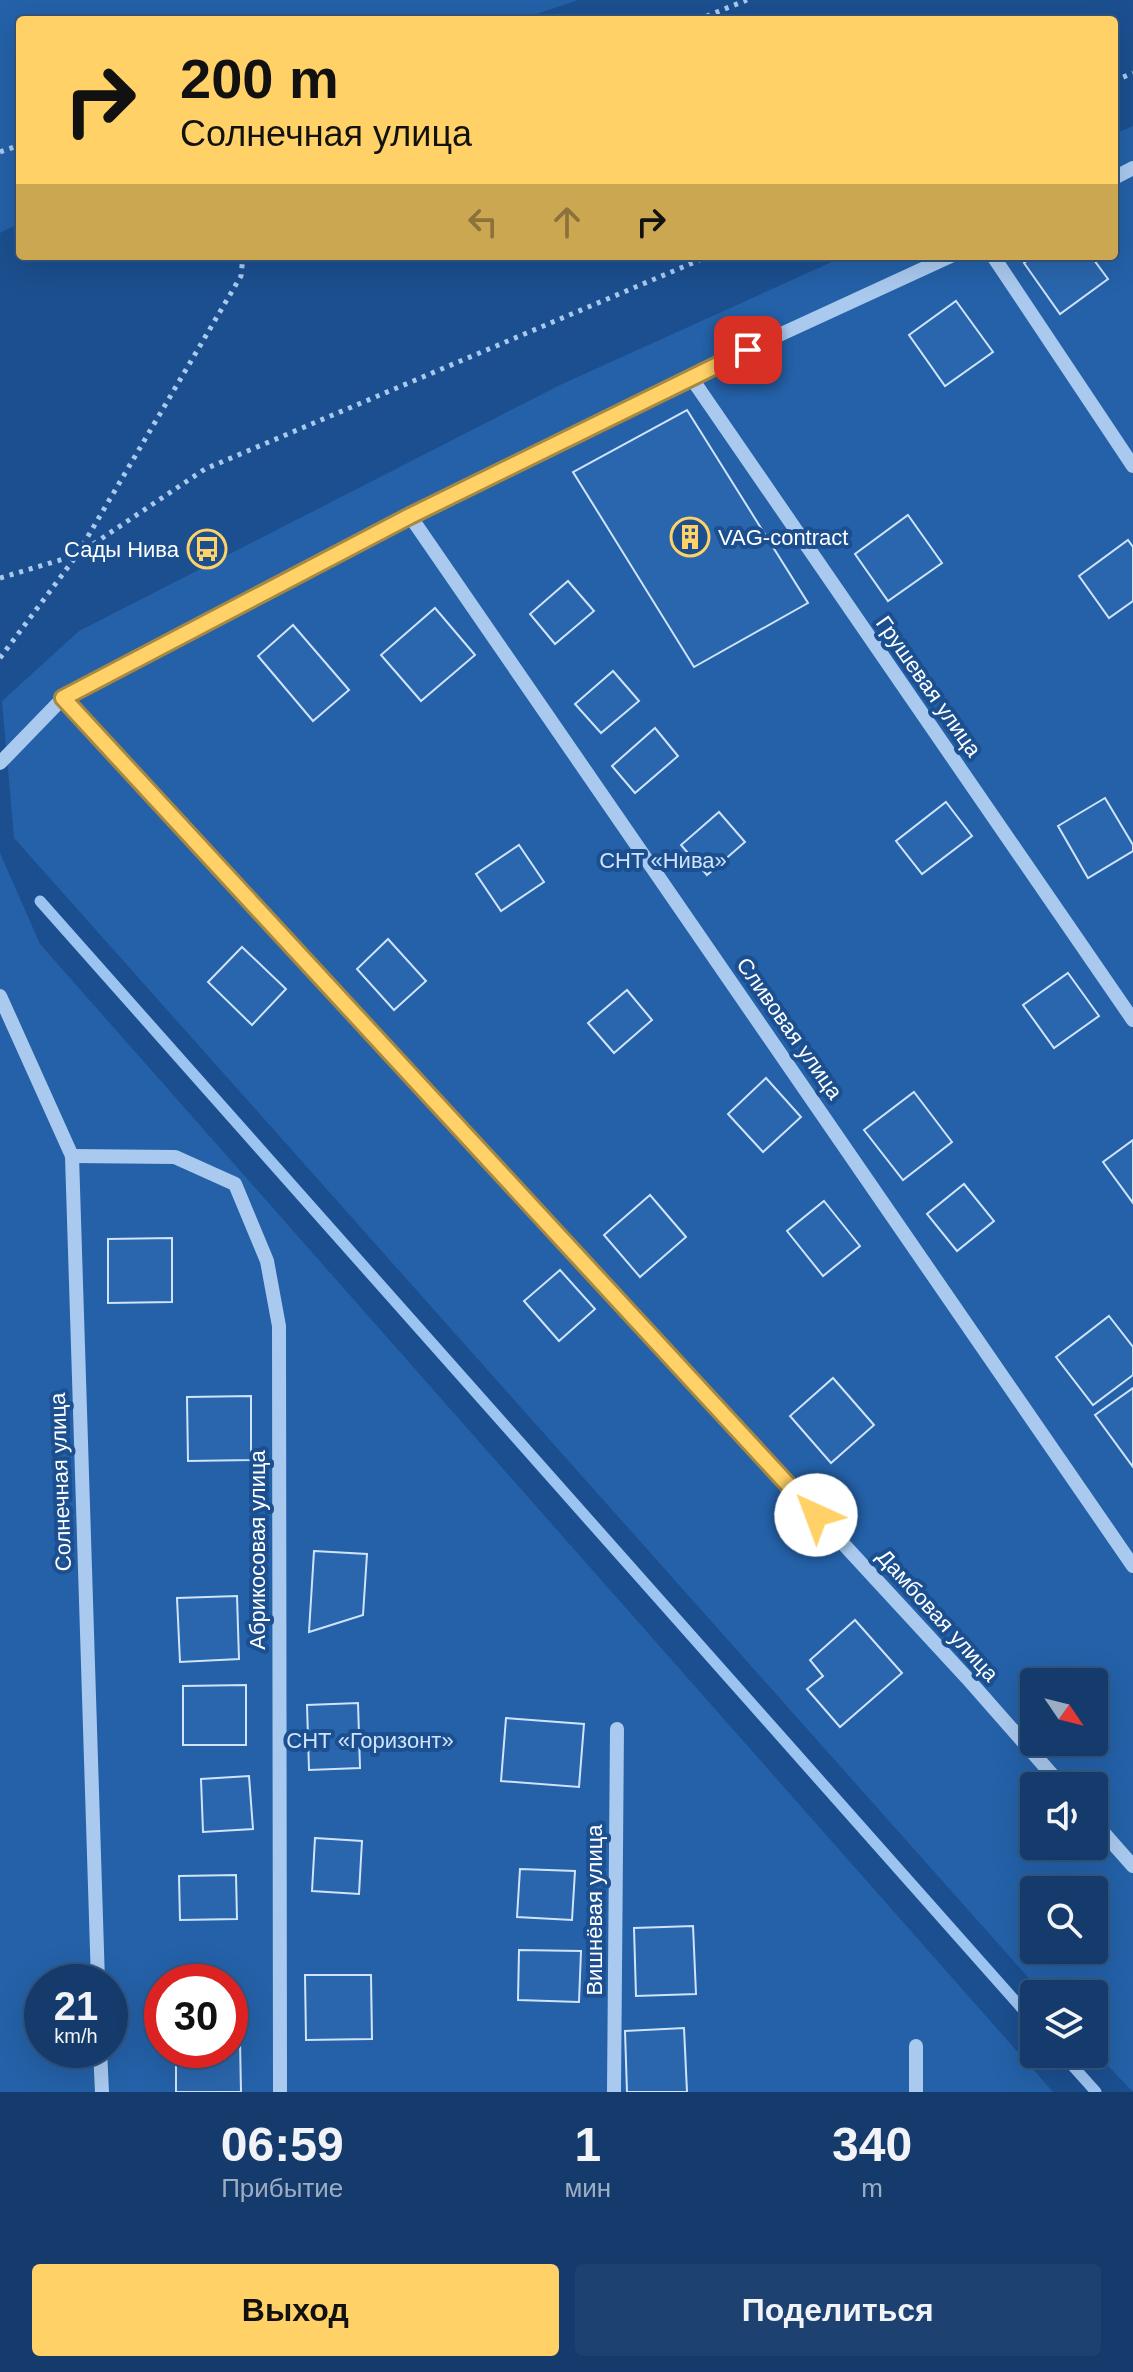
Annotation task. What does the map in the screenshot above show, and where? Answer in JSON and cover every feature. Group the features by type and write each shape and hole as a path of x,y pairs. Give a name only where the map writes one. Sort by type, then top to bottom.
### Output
{"street":[{"path":"0,763 63,698 410,516 690,376 942,260"},
{"path":"996,260 1133,466"},
{"name":"Грушевая улица","path":"690,376 1133,1020"},
{"name":"Сливовая улица","path":"410,516 1133,1566"},
{"name":"Дамбовая улица","path":"63,698 1049,1772"},
{"name":"Солнечная улица","path":"0,996 72,1156 97,1964"},
{"name":"Абрикосовая улица","path":"72,1156 175,1157 235,1184 267,1261 279,1326 280,2092"},
{"name":"Вишнёвая улица","path":"614,2092 617,1729"},
{"path":"1108,1838 1133,1866"},
{"path":"916,2046 916,2092"},
{"path":"101,2068 102,2092"}],"path":[{"path":"707,16 747,0"},
{"path":"0,658 77,555 241,276 243,260"},
{"path":"0,578 77,555 205,469 700,260"}],"green space":[{"path":"0,0 578,0 531,16 16,16 16,225 0,233"},
{"name":"СНТ «Нива»","path":"1133,126 1133,2092 1108,2066 1108,1980 1031,1980 14,838 2,701 79,631 562,384 836,260 1118,260 1118,132"},
{"name":"СНТ «Горизонт»","path":"0,853 40,944 1020,2055 1020,2068 1032,2068 1053,2092 0,2092"}],"building":[{"path":"1028,260 1094,260 1108,279 1060,314 1024,263"},
{"path":"956,301 993,352 945,386 909,335"},
{"name":"VAG-contract","path":"687,410 808,603 694,667 573,472"},
{"path":"908,515 942,563 888,601 855,554"},
{"path":"1128,540 1133,547 1133,601 1109,618 1079,576"},
{"path":"568,581 594,611 555,644 530,614"},
{"path":"435,608 475,655 421,701 381,655"},
{"path":"293,625 349,690 313,721 258,656"},
{"path":"613,671 639,701 601,733 575,704"},
{"path":"655,728 678,756 635,793 612,766"},
{"path":"1105,798 1133,845 1133,851 1088,878 1058,826"},
{"path":"946,802 972,836 922,874 896,841"},
{"path":"719,812 745,842 707,875 681,845"},
{"path":"519,845 544,882 501,911 476,874"},
{"path":"388,939 426,981 394,1010 357,969"},
{"path":"242,947 286,989 252,1025 208,982"},
{"path":"1068,973 1099,1016 1054,1048 1023,1005"},
{"path":"627,990 652,1020 614,1053 588,1023"},
{"path":"766,1078 801,1117 763,1152 728,1114"},
{"path":"914,1092 952,1142 903,1180 864,1130"},
{"path":"1133,1140 1133,1203 1103,1162"},
{"path":"964,1184 994,1221 957,1251 927,1214"},
{"path":"650,1195 686,1237 640,1277 604,1235"},
{"path":"824,1201 860,1246 823,1276 787,1231"},
{"path":"172,1238 172,1302 108,1303 108,1239"},
{"path":"560,1270 595,1309 559,1341 524,1301"},
{"path":"1109,1316 1133,1347 1133,1375 1093,1405 1056,1357"},
{"path":"833,1378 874,1425 831,1463 790,1416"},
{"path":"1133,1388 1133,1467 1095,1415"},
{"path":"251,1396 251,1460 188,1461 187,1397"},
{"path":"314,1551 367,1554 363,1615 309,1632"},
{"path":"237,1596 239,1659 180,1662 177,1598"},
{"path":"855,1620 902,1673 840,1727 807,1689 823,1676 810,1660"},
{"path":"246,1685 246,1745 183,1745 183,1686"},
{"path":"358,1703 360,1768 309,1770 307,1705"},
{"path":"506,1718 584,1724 579,1787 501,1781"},
{"path":"249,1776 253,1829 203,1832 201,1779"},
{"path":"315,1838 362,1841 359,1894 312,1891"},
{"path":"520,1869 575,1871 572,1920 517,1917"},
{"path":"236,1875 237,1919 180,1920 179,1876"},
{"path":"693,1926 696,1994 636,1996 634,1928"},
{"path":"519,1950 581,1951 579,2002 518,2000"},
{"path":"305,1975 371,1975 372,2039 306,2040"},
{"path":"684,2028 687,2092 627,2092 625,2031"},
{"path":"176,2068 241,2068 241,2092 176,2092"}],"waterway":[{"path":"40,901 1020,2006"},
{"path":"1075,2068 1096,2092"}],"place":[{"name":"VAG-contract","path":"690,537"},
{"name":"Сады Нива","path":"207,549"}],"route":[{"path":"748,350 410,516 63,698 816,1515"}]}
